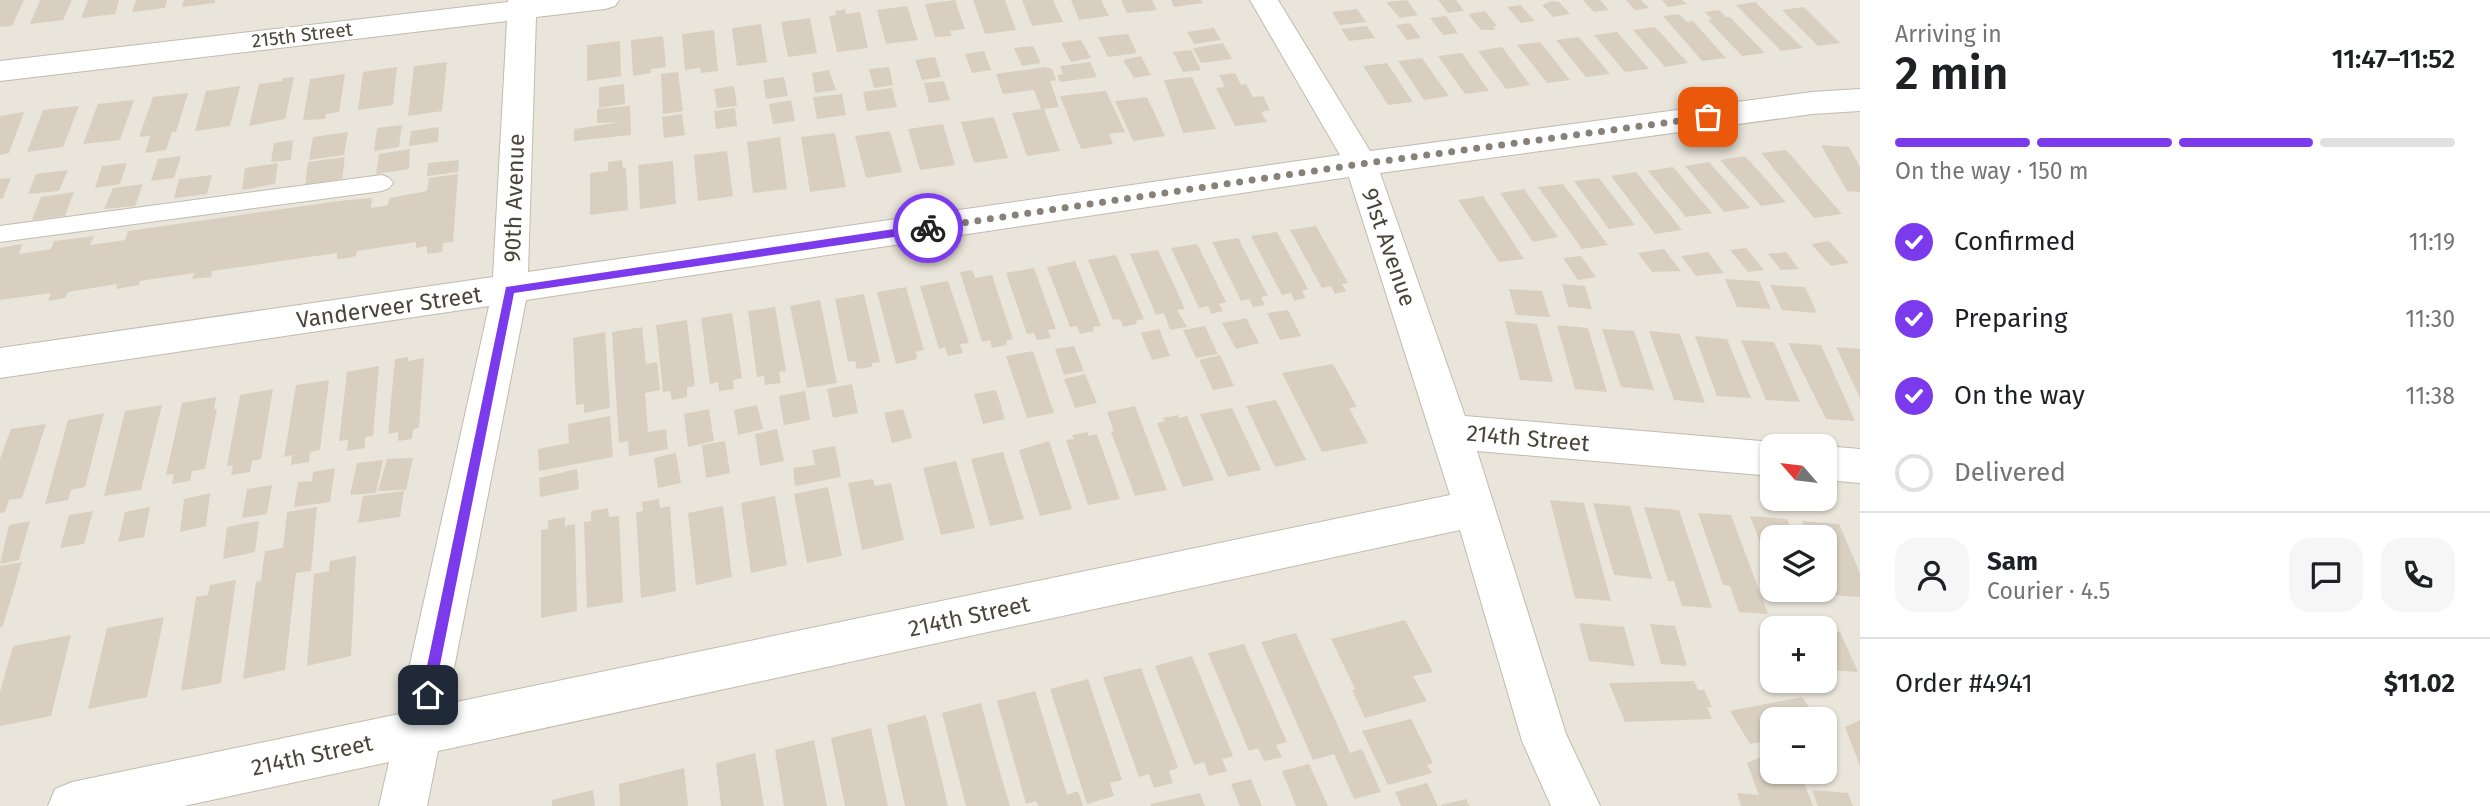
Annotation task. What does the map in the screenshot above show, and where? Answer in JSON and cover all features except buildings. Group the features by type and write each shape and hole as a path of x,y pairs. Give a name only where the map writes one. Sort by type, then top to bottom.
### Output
{"street":[{"name":"215th Street","path":"0,71 522,5 605,0"},
{"name":"91st Avenue","path":"1264,0 1361,164 1451,432"},
{"name":"90th Avenue","path":"403,806 510,290 522,5"},
{"name":"Vanderveer Street","path":"0,363 1361,164 1812,103 1860,100"},
{"name":"214th Street","path":"72,806 1473,509 1451,432 1760,457"},
{"path":"1838,464 1860,466"},
{"path":"1473,509 1545,741 1576,806"}],"lane":[{"path":"0,234 382,183"}],"shaded area":[{"path":"0,0 1860,0 1860,806 0,806"}],"way so far":[{"path":"928,228 1361,164 1708,117"}],"route":[{"path":"428,695 510,290 928,228"}]}
